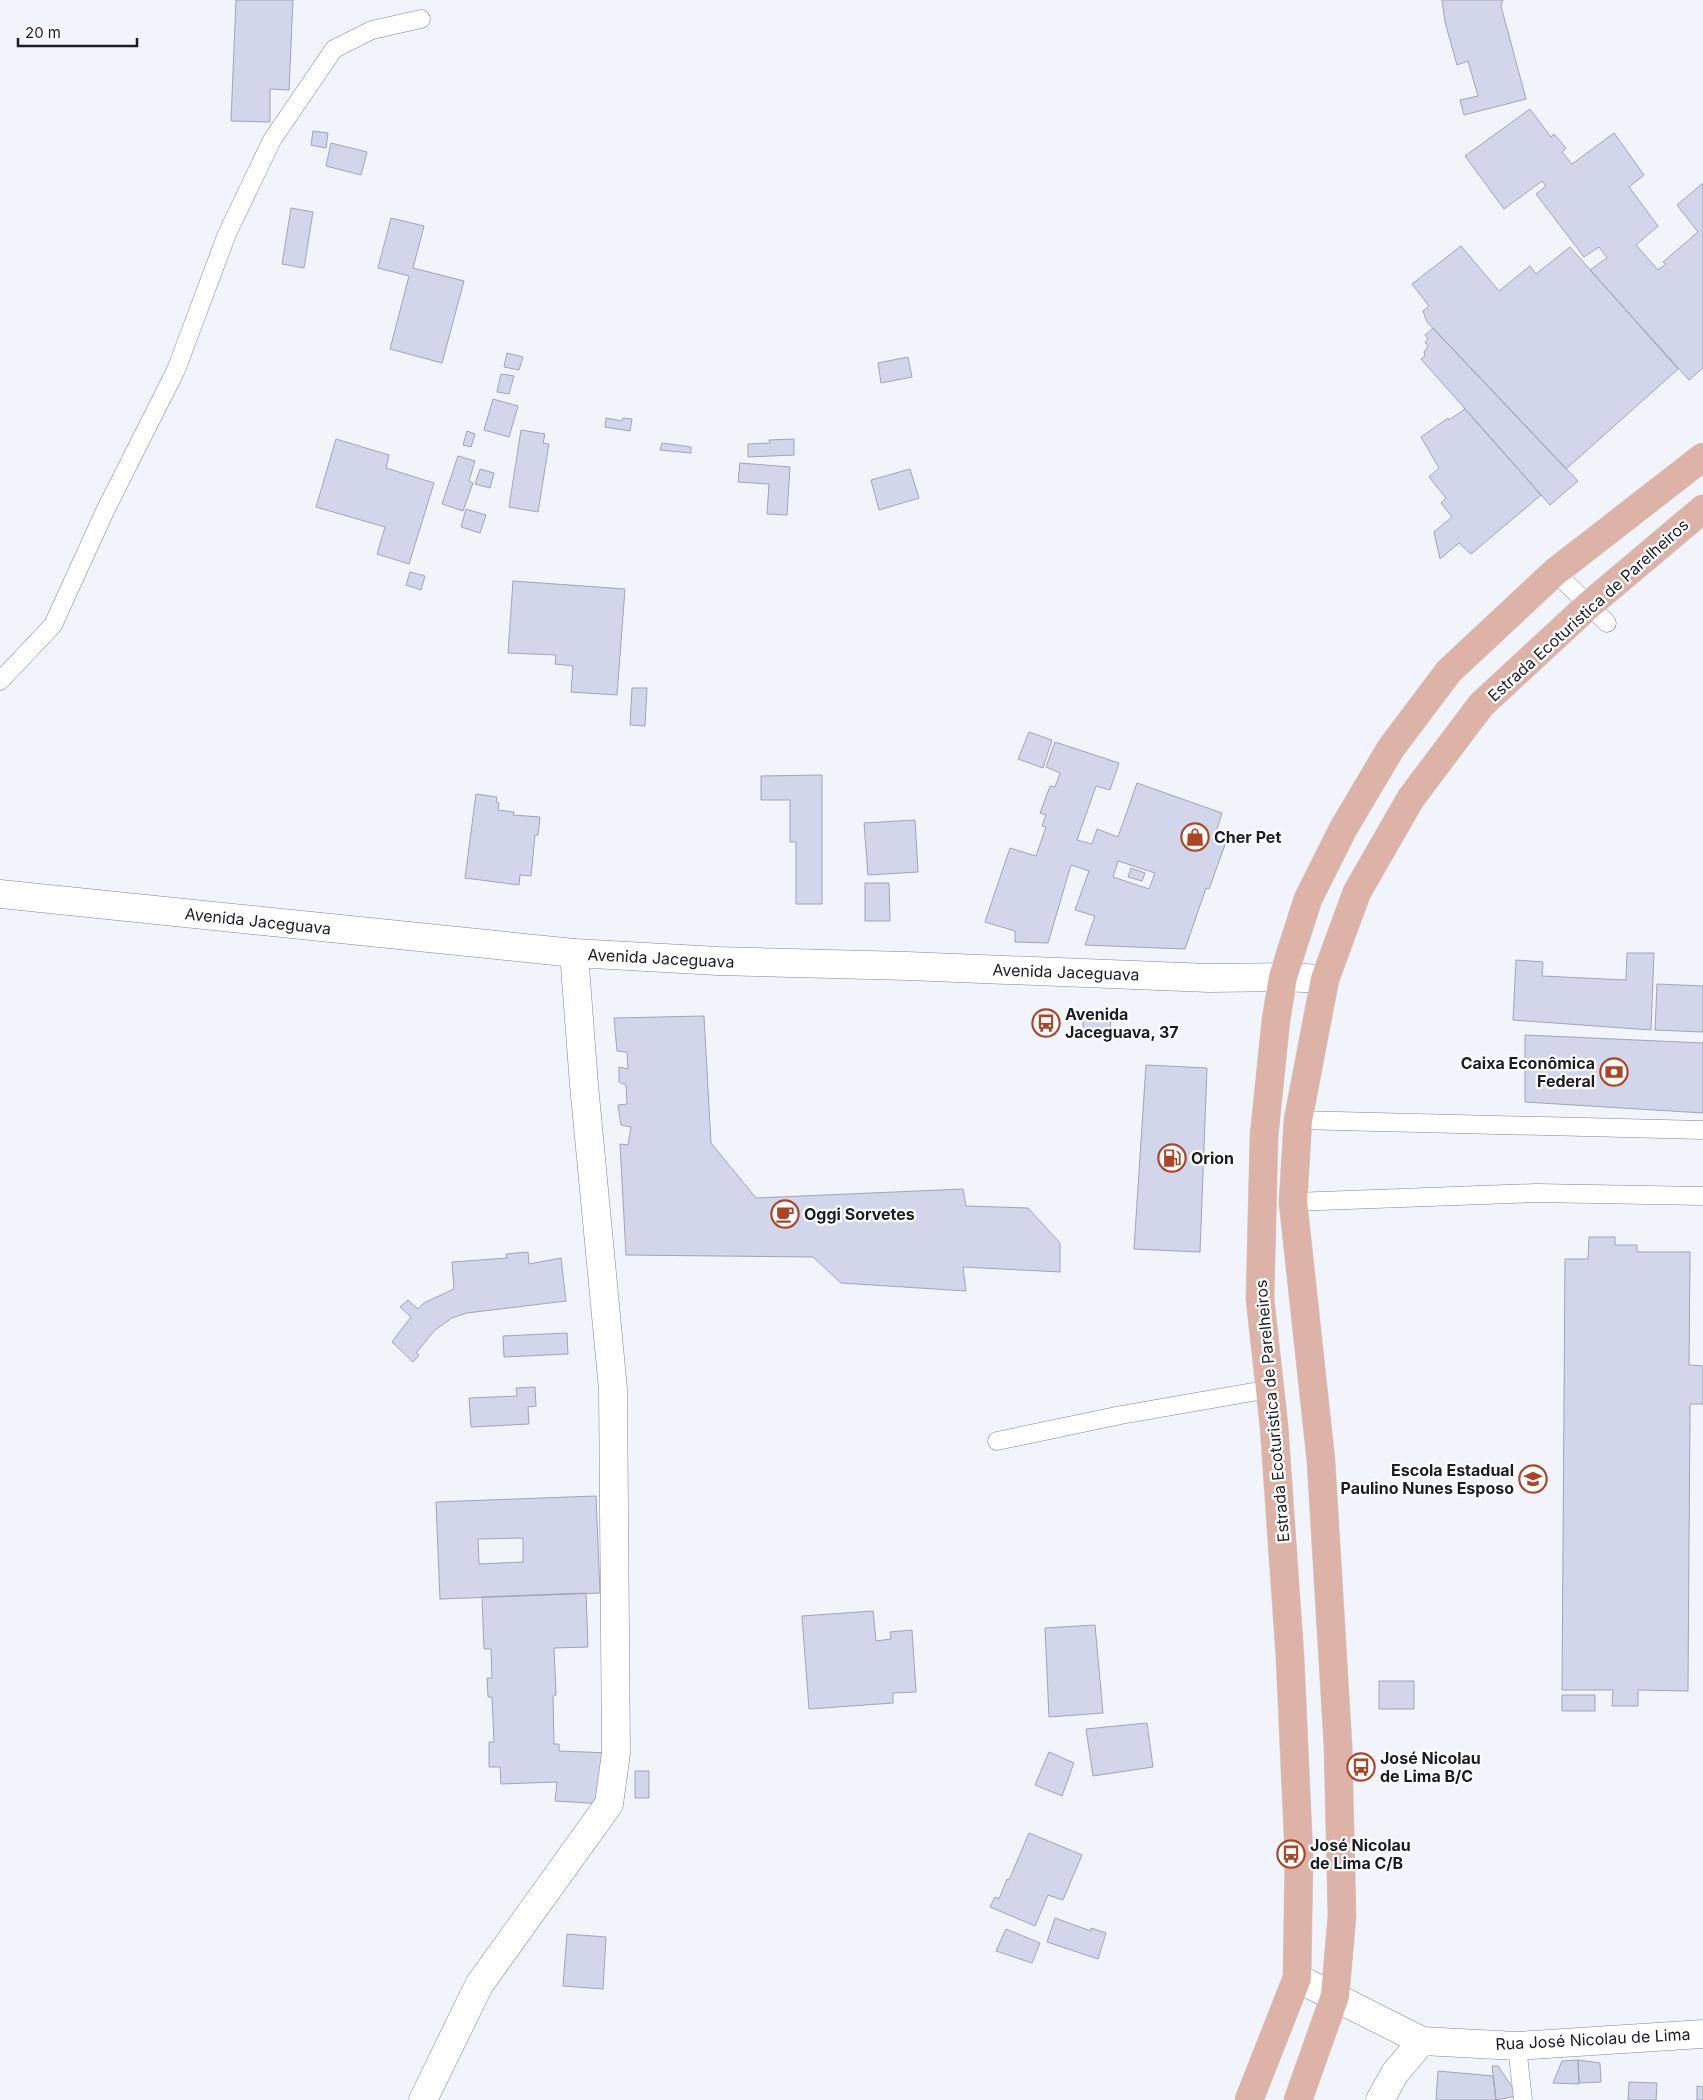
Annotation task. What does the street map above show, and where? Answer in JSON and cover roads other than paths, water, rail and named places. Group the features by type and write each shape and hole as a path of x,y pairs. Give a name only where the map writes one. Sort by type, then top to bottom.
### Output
{"main road":[{"name":"Estrada Ecoturistica de Parelheiros","path":"1249,2100 1297,1978 1299,1857 1290,1657 1274,1426 1260,1299 1264,1136 1276,1020 1283,977 1308,899 1343,829 1391,748 1449,671 1555,572 1703,457"},
{"name":"Estrada Ecoturistica de Parelheiros","path":"1298,2100 1335,1996 1342,1916 1338,1736 1321,1461 1293,1202 1298,1120 1325,979 1357,892 1411,798 1481,705 1598,614 1703,509"}],"street":[{"name":"Avenida Jaceguava","path":"0,894 574,953 718,961 907,966 1209,978 1283,977 1325,979"},
{"path":"423,2100 479,1985 610,1804 616,1753 613,1389 585,1095 574,953"},
{"name":"Rua José Nicolau de Lima","path":"1297,1978 1422,2041 1517,2046 1703,2034"},
{"path":"1380,2100 1395,2073 1422,2041"}],"lane":[{"path":"0,681 52,625 105,511 176,370 227,234 272,140 334,49 372,30 421,19"},
{"path":"1555,572 1598,614"},
{"path":"1298,1120 1703,1130"},
{"path":"1293,1202 1536,1193 1703,1196"},
{"path":"997,1441 1122,1415 1270,1389"},
{"path":"1517,2046 1523,2100"}],"place":[{"name":"Cher Pet","path":"1195,837"},
{"name":"Avenida Jaceguava, 37","path":"1046,1023"},
{"name":"Caixa Econômica Federal","path":"1614,1072"},
{"name":"Orion","path":"1172,1158"},
{"name":"Oggi Sorvetes","path":"785,1214"},
{"name":"Escola Estadual Paulino Nunes Esposo","path":"1533,1479"},
{"name":"José Nicolau de Lima B/C","path":"1361,1767"},
{"name":"José Nicolau de Lima C/B","path":"1291,1854"}]}
